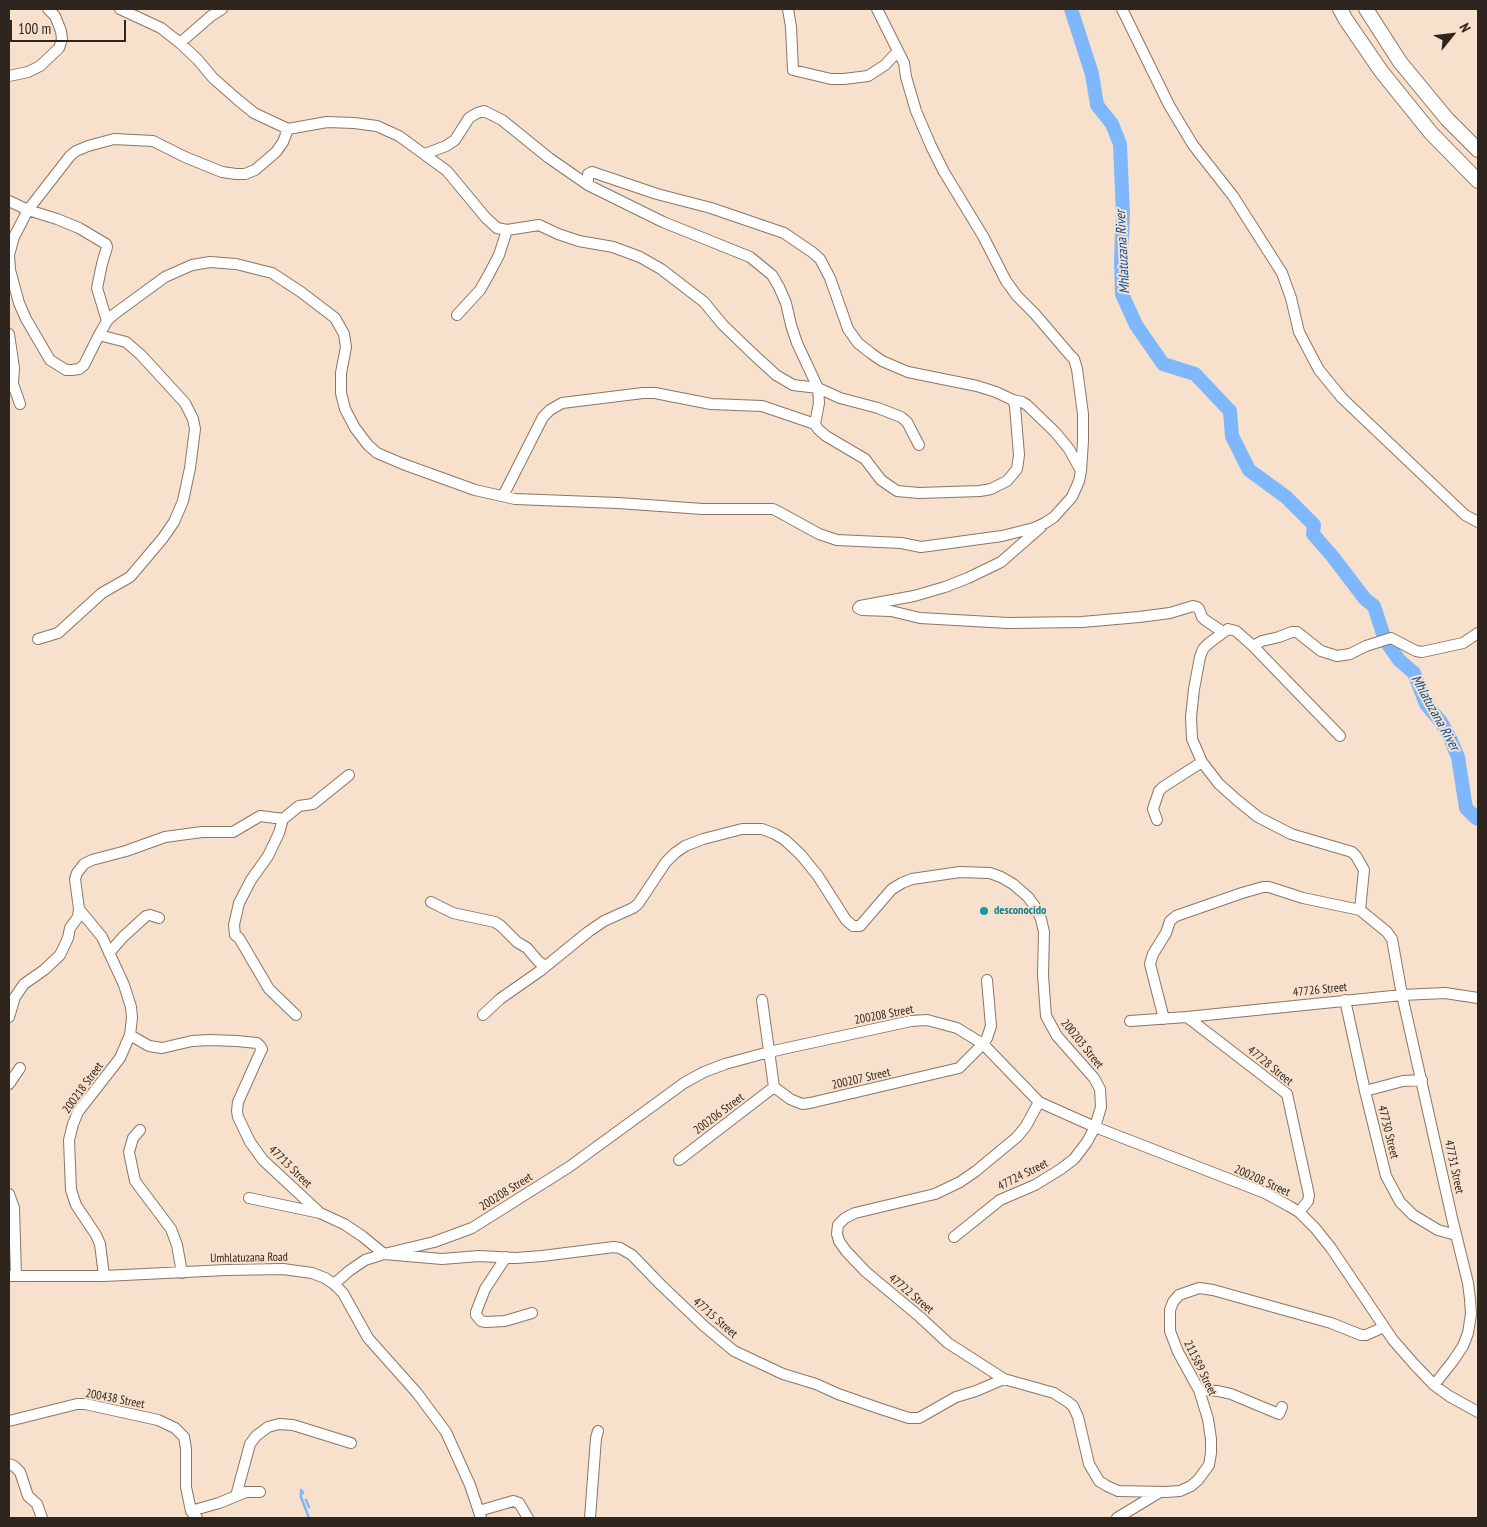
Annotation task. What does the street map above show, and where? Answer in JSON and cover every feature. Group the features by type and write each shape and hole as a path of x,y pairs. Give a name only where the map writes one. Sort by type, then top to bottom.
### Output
{"highway":[{"path":"1340,9 1382,71 1431,133 1478,181"},
{"path":"1366,9 1400,62 1447,119 1478,150"}],"street":[{"path":"9,76 34,69 59,48 62,38 61,31 55,16 48,9"},
{"path":"120,9 161,28 180,43 238,100 254,112 288,129 327,122 377,126 399,136 447,171 497,228 507,230 539,225 579,241 614,247 661,268 704,302 723,325 776,375 793,385 818,388 840,398 878,408 901,417 907,422 919,445"},
{"path":"180,43 222,9"},
{"path":"788,9 792,27 793,70 831,79 868,76 885,65 898,51"},
{"path":"876,9 904,63 916,110 944,172 983,236 1006,281 1017,296 1074,359 1083,414 1079,481 1072,497 1054,517 994,566 945,587 858,608 862,610 891,611 920,618 1008,623 1082,622 1139,617 1170,613 1197,606 1205,620 1220,629 1236,631 1253,646 1340,736"},
{"path":"1122,9 1169,105 1193,146 1233,196 1282,273 1291,298 1299,332 1319,370 1342,398 1465,515 1478,522"},
{"path":"424,154 446,146 455,140 469,118 484,111 502,120 549,158 588,185 663,222 750,257 772,275 780,286 797,344 818,388 819,403 815,424"},
{"path":"288,129 283,142 276,152 255,170 246,174 222,172 153,141 114,139 88,146 70,156 28,210 14,237 9,254 13,287 26,319 50,360 66,370 78,369 84,365 107,321 165,277 192,265 210,262 236,264 272,273 335,318 344,334 346,347 341,373 341,392 346,409 355,428 368,445 377,453 403,464 475,490 515,499 618,503 703,510 773,509 819,534 838,540 901,543 921,547 1002,536 1034,528 1045,523"},
{"path":"588,185 588,174 592,172 656,194 711,208 784,233 820,259 830,278 848,329 858,343 882,361 908,372 977,386 1022,402 1055,432 1081,471"},
{"path":"9,201 28,210 79,228 106,244 107,247 97,288 107,321"},
{"path":"457,315 480,290 502,249 507,230"},
{"path":"9,334 14,368 13,384 20,404"},
{"path":"38,639 58,633 102,593 130,577 174,522 183,501 190,468 195,429 186,403 133,347 126,342 98,335"},
{"path":"502,496 543,416 550,410 562,403 643,393 711,404 762,406 815,424 826,436 865,459 880,480 897,491 919,494 991,490 1000,486 1017,469 1018,445 1013,400"},
{"path":"1164,1019 1150,964 1153,954 1172,918 1181,913 1258,888 1269,888 1303,898 1360,910 1364,870 1352,852 1291,834 1258,817 1219,784 1202,762 1192,739 1191,717 1194,689 1203,649 1220,629"},
{"path":"1253,646 1262,641 1292,632 1300,634 1321,651 1337,656 1350,654 1366,646 1391,638 1416,651 1422,652 1462,643 1478,633"},
{"path":"1157,820 1154,808 1159,790 1202,762"},
{"path":"296,1015 269,989 235,934 234,925 239,903 251,880 268,856 279,833 283,819 299,806 313,804 349,775"},
{"path":"9,1017 15,997 24,984 44,970 60,955 68,938 70,928 78,917 80,908 75,879 80,868 92,860 126,851 164,837 202,832 234,832 260,816 283,819"},
{"name":"200203 Street","path":"545,966 604,921 638,904 666,862 685,846 702,839 742,829 762,830 775,834 785,840 802,855 846,920 853,926 860,926 892,889 912,879 960,872 990,873 1001,877 1028,897 1041,919 1044,932 1043,976 1046,1016 1057,1036 1094,1078 1100,1089 1101,1107 1095,1127"},
{"path":"431,902 453,913 495,922 502,926 545,966 500,999 483,1015"},
{"path":"80,908 95,926 110,953 130,1001 132,1018 130,1035"},
{"name":"47731 Street","path":"1360,910 1387,932 1394,945 1402,995 1468,1283 1471,1314 1468,1333 1463,1346 1434,1385"},
{"path":"110,953 123,937 146,916 159,918"},
{"path":"983,1044 991,1026 987,980"},
{"name":"47726 Street","path":"1130,1021 1402,995 1445,993 1478,998"},
{"path":"762,1000 774,1087"},
{"name":"47730 Street","path":"1345,1000 1386,1176 1400,1202 1413,1216 1438,1230 1456,1235"},
{"name":"47728 Street","path":"1187,1017 1287,1094 1309,1195 1308,1201 1298,1212"},
{"name":"200208 Street","path":"334,1284 365,1260 434,1242 472,1228 569,1167 684,1083 704,1072 768,1052 910,1021 927,1020 957,1028 983,1044 1039,1102 1095,1127 1265,1193 1298,1212 1315,1228 1331,1248 1392,1340 1434,1385 1449,1396 1478,1412"},
{"name":"47713 Street","path":"130,1035 149,1046 162,1048 192,1041 244,1042 257,1044 262,1048 238,1102 238,1118 250,1142 263,1160 320,1213"},
{"name":"200218 Street","path":"104,1276 100,1244 76,1205 71,1190 69,1140 78,1112 120,1058 130,1035"},
{"name":"200207 Street","path":"774,1087 790,1099 802,1104 810,1104 954,1070 964,1064 983,1044"},
{"path":"9,1084 20,1068"},
{"path":"1365,1091 1403,1081 1422,1080"},
{"name":"200206 Street","path":"679,1160 774,1087"},
{"name":"47722 Street","path":"1039,1102 1026,1126 1017,1136 990,1160 960,1182 935,1194 845,1218 838,1226 837,1234 839,1241 866,1272 948,1343 1004,1379 1054,1393 1073,1406 1078,1417 1089,1464 1099,1480 1118,1491 1163,1492"},
{"name":"47724 Street","path":"954,1237 1000,1200 1035,1185 1061,1170 1074,1159 1087,1142 1095,1127"},
{"path":"140,1130 133,1138 129,1152 135,1182 171,1229 177,1245 182,1273"},
{"path":"9,1194 14,1208 12,1276"},
{"path":"249,1198 320,1213 344,1224 384,1254"},
{"path":"434,1242 442,1259"},
{"name":"47715 Street","path":"384,1254 442,1259 479,1256 542,1256 614,1247 620,1248 632,1255 696,1319 734,1351 783,1374 909,1418 919,1418 956,1397 1004,1379"},
{"path":"506,1257 485,1289 476,1315 481,1321 486,1322 505,1321 532,1313"},
{"name":"Umhlatuzana Road","path":"12,1276 104,1276 283,1269 312,1273 325,1278 343,1293 362,1330 417,1393 446,1432 470,1485 480,1514 513,1501 519,1503 528,1518"},
{"name":"211589 Street","path":"1163,1492 1180,1491 1191,1486 1198,1480 1209,1464 1211,1453 1208,1420 1199,1390 1178,1352 1170,1331 1170,1310 1173,1302 1179,1295 1199,1288 1213,1290 1332,1323 1361,1335 1366,1335 1384,1327"},
{"path":"1199,1390 1231,1394 1279,1414 1282,1407"},
{"name":"200438 Street","path":"9,1421 68,1406 84,1404 158,1420 175,1428 184,1437 186,1449 186,1487 194,1514"},
{"path":"236,1496 250,1444 256,1436 268,1427 279,1424 293,1425 351,1442"},
{"path":"590,1518 598,1431"},
{"path":"9,1464 20,1472 28,1496 37,1504 42,1518"},
{"path":"194,1514 246,1492 260,1492"},
{"path":"1117,1518 1163,1492"}],"waterway":[{"name":"Mhlatuzana River","path":"1071,9 1092,74 1097,105 1112,124 1120,144 1123,214 1122,294 1136,325 1163,364 1195,374 1230,411 1232,436 1249,470 1286,497 1314,525 1313,534 1365,599 1374,606 1385,640 1399,660 1414,673 1426,704 1441,722 1449,736 1458,757 1466,808 1478,819"},
{"path":"303,1493 301,1490 301,1497 309,1518"},
{"path":"306,1500 309,1507"}],"place":[{"name":"desconocido","path":"984,911"}]}
